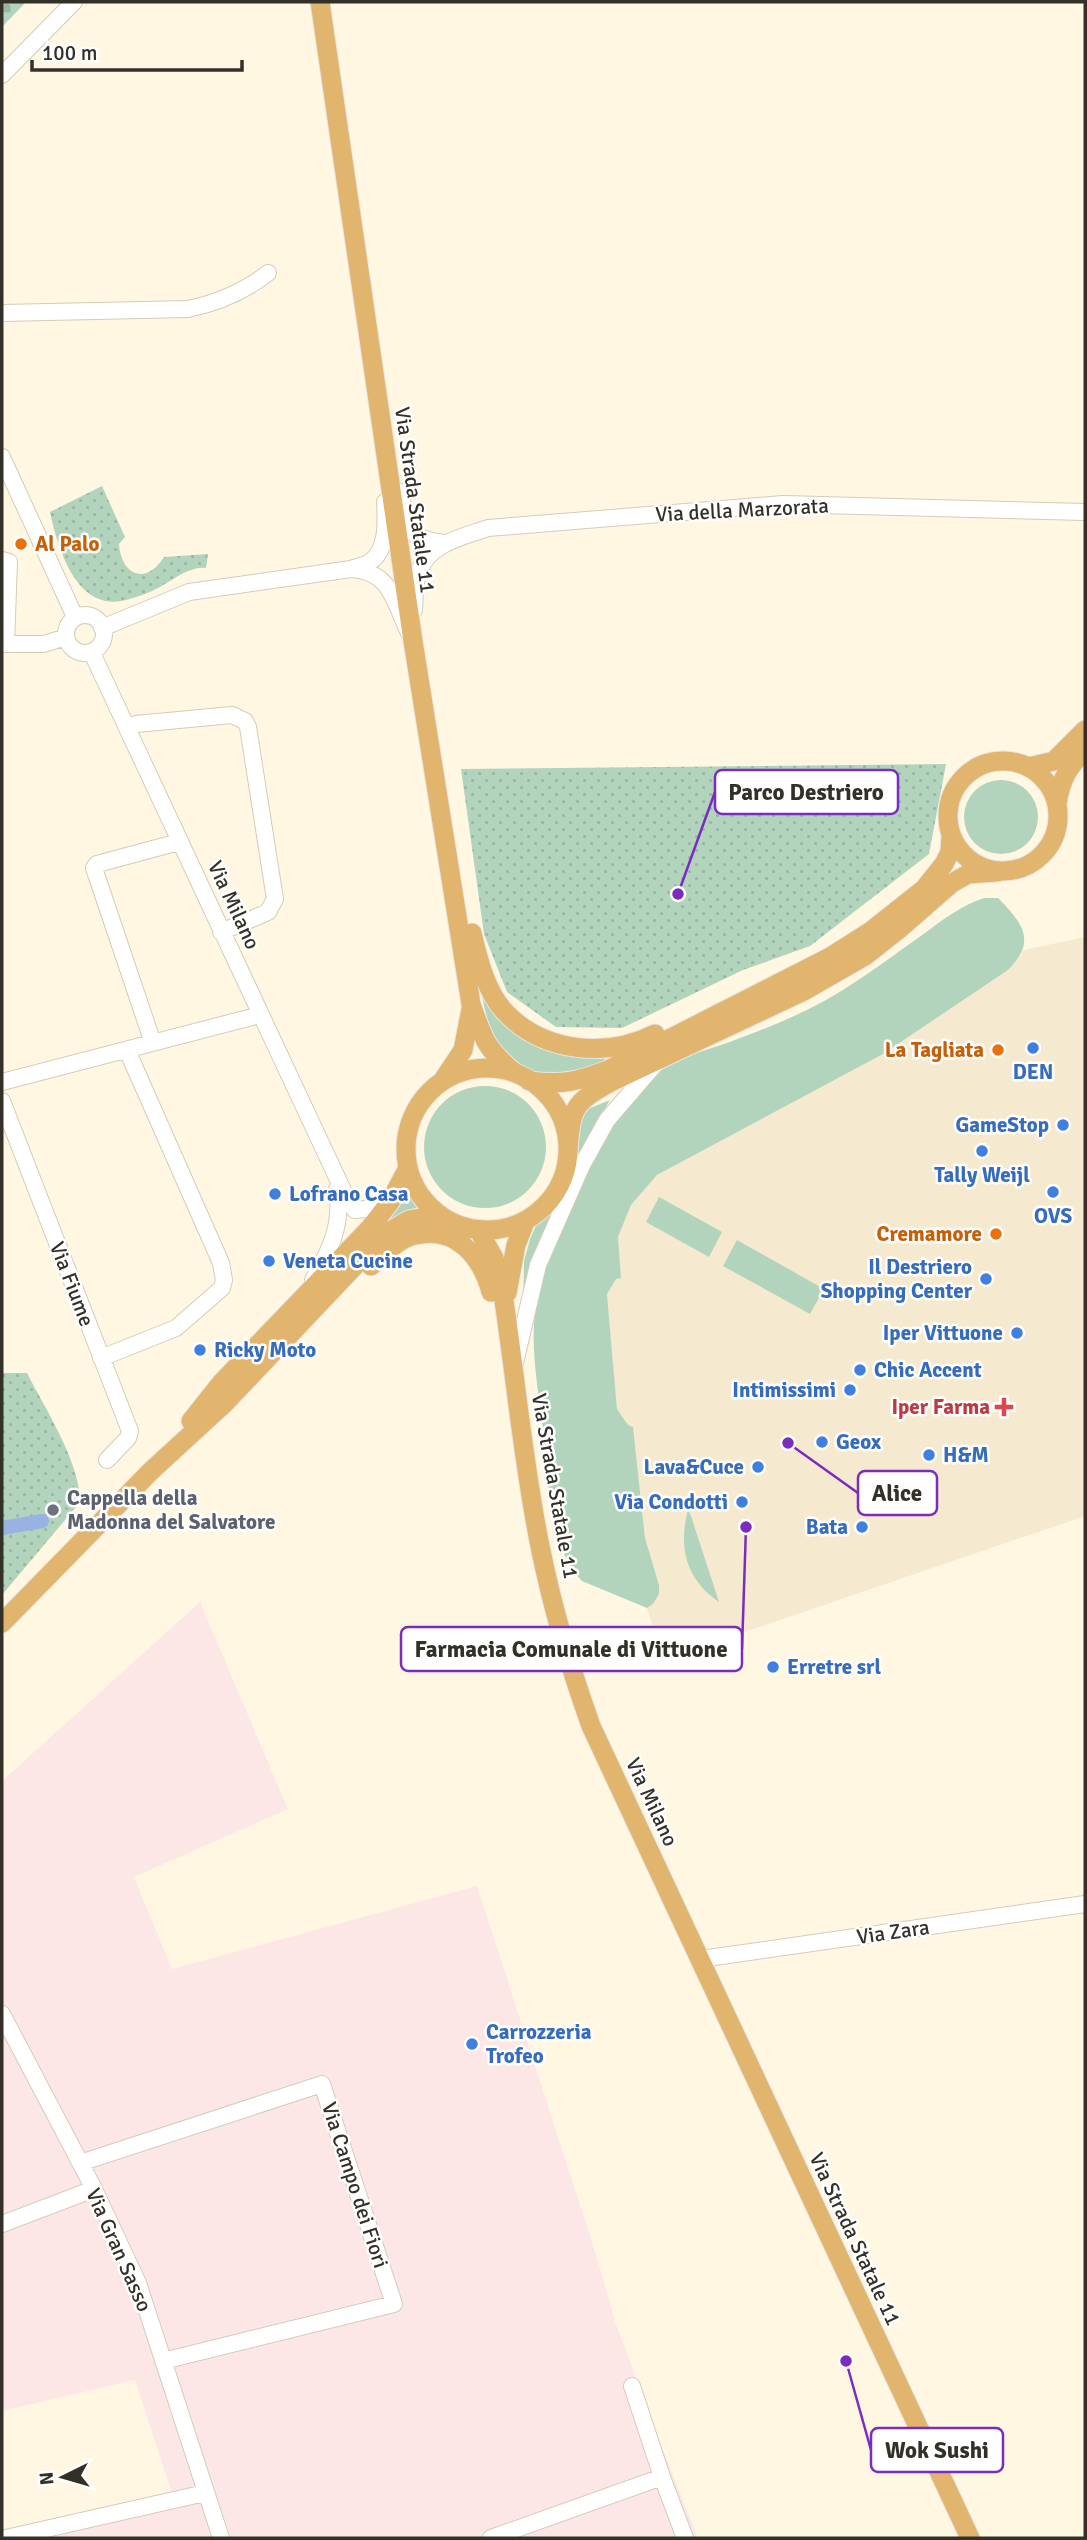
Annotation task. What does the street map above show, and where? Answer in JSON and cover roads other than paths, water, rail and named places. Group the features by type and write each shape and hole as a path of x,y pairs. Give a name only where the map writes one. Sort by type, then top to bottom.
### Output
{"main road":[{"name":"Via Strada Statale 11","path":"320,2 413,641 471,1004 491,1052 522,1077"},
{"path":"1028,766 1054,761 1085,730"},
{"path":"951,834 950,852 924,889 871,931 804,970 608,1070 574,1082 550,1083 492,1068 466,1071 441,1082 423,1098 411,1120 406,1144 408,1168 414,1186 438,1215 458,1226 479,1231 502,1229 524,1222 542,1209 556,1193 565,1173 570,1121 584,1097 804,991 864,956 960,878 968,874 1024,868 1046,852 1057,828 1061,780 1066,770 1085,750"},
{"path":"997,872 973,863 956,845 951,834 948,821 952,796 967,774 990,762 1016,762 1028,766 1046,782 1057,803"},
{"path":"450,873 467,909 477,957 489,987 503,1011 524,1028 548,1041 569,1048 599,1049 642,1041 755,985 804,970"},
{"name":"Via Strada Statale 11","path":"441,1082 463,1050 471,1004"},
{"path":"522,1077 539,1087 555,1105 565,1128 568,1152"},
{"path":"308,1304 390,1202 408,1168"},
{"path":"2,1623 151,1471 222,1382 396,1226 409,1220 438,1215"},
{"name":"Via Strada Statale 11","path":"506,1315 512,1265 524,1222"},
{"name":"Via Strada Statale 11","path":"479,1231 494,1258 501,1281 517,1407 540,1547 569,1662"},
{"path":"308,1304 355,1281 389,1250 414,1235 445,1234 472,1252 483,1267 517,1407"},
{"name":"Via Milano","path":"569,1662 591,1726 701,1959"},
{"name":"Via Strada Statale 11","path":"701,1959 970,2538"}],"street":[{"path":"2,75 74,2"},
{"path":"2,313 188,309 204,306 254,284 268,273"},
{"path":"383,433 407,527 415,537 444,543"},
{"path":"351,569 370,562 378,554 383,539 386,521 383,433"},
{"path":"2,457 75,617"},
{"name":"Via della Marzorata","path":"413,641 416,586 419,571 426,559 444,543 488,528 783,504 1085,512"},
{"path":"2,560 9,562 4,644 44,644 66,637"},
{"path":"102,628 189,592 351,569 367,570 388,587 413,641"},
{"path":"75,617 93,617 102,628 102,642 92,653 75,651 69,645 66,637 69,623 75,617"},
{"name":"Via Milano","path":"92,653 335,1176"},
{"path":"127,728 136,724 232,715 245,721 248,727 275,898 268,912 221,932"},
{"path":"153,1043 94,868 97,864 179,842"},
{"path":"2,1082 260,1015"},
{"path":"101,1358 176,1328 215,1296 225,1280 221,1263 127,1050"},
{"path":"513,1372 538,1265 582,1165 607,1120 659,1060"},
{"name":"Via Fiume","path":"2,1101 130,1431 128,1438 107,1460"},
{"path":"335,1176 355,1210 375,1209 390,1202"},
{"path":"308,1304 337,1231 340,1205 335,1176"},
{"name":"Via Zara","path":"701,1959 1085,1904"},
{"name":"Via Gran Sasso","path":"2,2014 94,2189 138,2283 221,2538"},
{"name":"Via Campo dei Fiori","path":"80,2163 323,2084 394,2304 163,2361"},
{"path":"2,2224 94,2189"},
{"path":"632,2386 685,2538"},
{"path":"491,2538 662,2477"},
{"path":"6,2538 47,2534 205,2493"}],"waterway":[{"path":"2,1528 42,1521"}],"place":[{"name":"Al Palo","path":"21,544"},
{"name":"Parco Destriero","path":"678,894"},
{"name":"DEN","path":"1033,1048"},
{"name":"La Tagliata","path":"998,1050"},
{"name":"GameStop","path":"1063,1125"},
{"name":"Tally Weijl","path":"982,1151"},
{"name":"OVS","path":"1053,1192"},
{"name":"Lofrano Casa","path":"275,1194"},
{"name":"Cremamore","path":"996,1234"},
{"name":"Veneta Cucine","path":"269,1261"},
{"name":"Il Destriero Shopping Center","path":"986,1279"},
{"name":"Iper Vittuone","path":"1017,1333"},
{"name":"Ricky Moto","path":"200,1350"},
{"name":"Chic Accent","path":"860,1370"},
{"name":"Intimissimi","path":"850,1390"},
{"name":"Iper Farma","path":"1004,1407"},
{"name":"Geox","path":"822,1442"},
{"name":"Alice","path":"788,1443"},
{"name":"H&M","path":"929,1455"},
{"name":"Lava&Cuce","path":"758,1467"},
{"name":"Via Condotti","path":"742,1502"},
{"name":"Cappella della Madonna del Salvatore","path":"53,1510"},
{"name":"Farmacia Comunale di Vittuone","path":"746,1527"},
{"name":"Bata","path":"862,1527"},
{"name":"Erretre srl","path":"773,1667"},
{"name":"Carrozzeria Trofeo","path":"472,2044"},
{"name":"Wok Sushi","path":"846,2361"}]}
